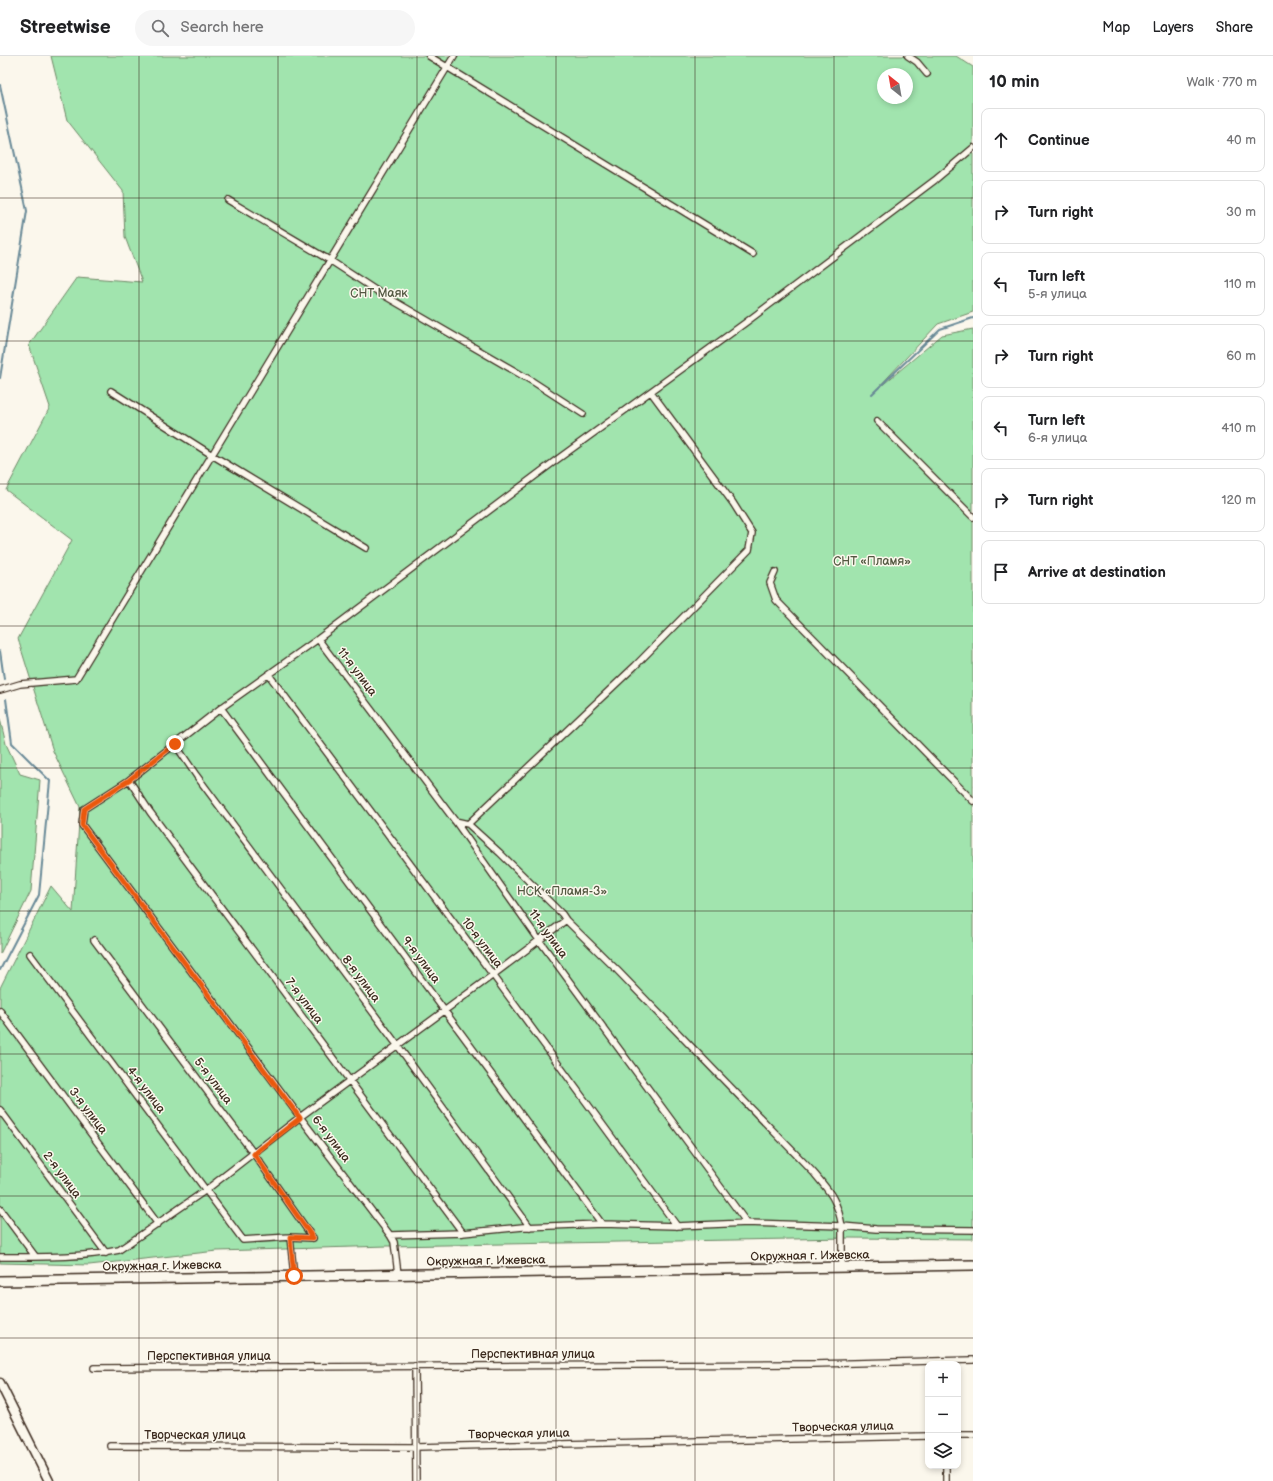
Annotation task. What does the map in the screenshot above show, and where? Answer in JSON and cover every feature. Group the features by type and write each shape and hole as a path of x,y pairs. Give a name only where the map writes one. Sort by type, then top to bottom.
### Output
{"main road":[{"name":"Окружная г. Ижевска","path":"0,1281 973,1265"}],"street":[{"path":"429,56 448,66 498,99 753,254"},
{"path":"0,690 20,684 76,679 454,56"},
{"path":"908,56 917,62 927,74"},
{"path":"129,780 221,708 269,675 555,461 793,288 935,180 973,148"},
{"path":"228,200 331,261 380,293 532,381 583,414"},
{"path":"111,391 212,456 366,548"},
{"path":"468,824 635,666 749,550 752,533 733,503 651,392"},
{"path":"877,421 973,517"},
{"path":"775,572 770,583 776,600 973,801"},
{"name":"11-я улица","path":"318,639 455,821 539,940 747,1223"},
{"name":"10-я улица","path":"269,675 677,1226"},
{"name":"9-я улица","path":"221,708 602,1224"},
{"name":"8-я улица","path":"175,744 196,775 398,1046 530,1227"},
{"name":"6-я улица","path":"129,780 84,809 82,825 300,1118 390,1235"},
{"name":"7-я улица","path":"129,780 150,812 463,1234"},
{"path":"455,821 468,824 500,853 617,970 813,1172 831,1193 838,1210 842,1226 842,1267"},
{"path":"0,1257 64,1256 106,1253 119,1250 206,1190 566,920"},
{"name":"5-я улица","path":"94,940 254,1154 313,1238 290,1237"},
{"name":"4-я улица","path":"30,954 243,1240 290,1237"},
{"name":"3-я улица","path":"0,1011 158,1224"},
{"name":"2-я улица","path":"0,1110 106,1253"},
{"path":"0,1209 35,1256"},
{"path":"398,1274 394,1242 390,1235 463,1234 530,1227 602,1224 677,1226 747,1223 842,1226 876,1229 973,1230"},
{"path":"290,1237 294,1276"},
{"name":"Перспективная улица","path":"959,1361 973,1360"},
{"name":"Перспективная улица","path":"94,1368 925,1362"},
{"path":"415,1366 416,1481"},
{"path":"0,1383 49,1481"},
{"path":"961,1435 973,1435"},
{"name":"Творческая улица","path":"110,1446 416,1447 925,1436"},
{"path":"946,1469 946,1481"}],"green space":[{"path":"51,56 956,56 973,67 973,312 938,324 873,393 942,335 973,329 973,1239 849,1238 388,1246 217,1251 89,1265 0,1263 0,988 51,886 73,912 80,807 53,751 18,639 72,540 6,490 50,407 29,345 77,277 142,282 125,237 123,191 67,120"},
{"path":"0,719 6,744 20,774 40,780 31,891 0,954"}],"waterway":[{"path":"0,85 27,211 0,378"},
{"path":"872,394 940,329 973,318"},
{"path":"0,651 4,679"},
{"path":"0,970 39,895 50,781 12,743 6,699"}],"route":[{"path":"175,744 129,780 84,809 82,825 300,1118 254,1154 313,1238 290,1237 294,1276"}],"park label":[{"name":"СНТ Маяк","path":"379,293"},
{"name":"СНТ «Пламя»","path":"872,561"},
{"name":"НСК «Пламя-3»","path":"562,891"}]}
